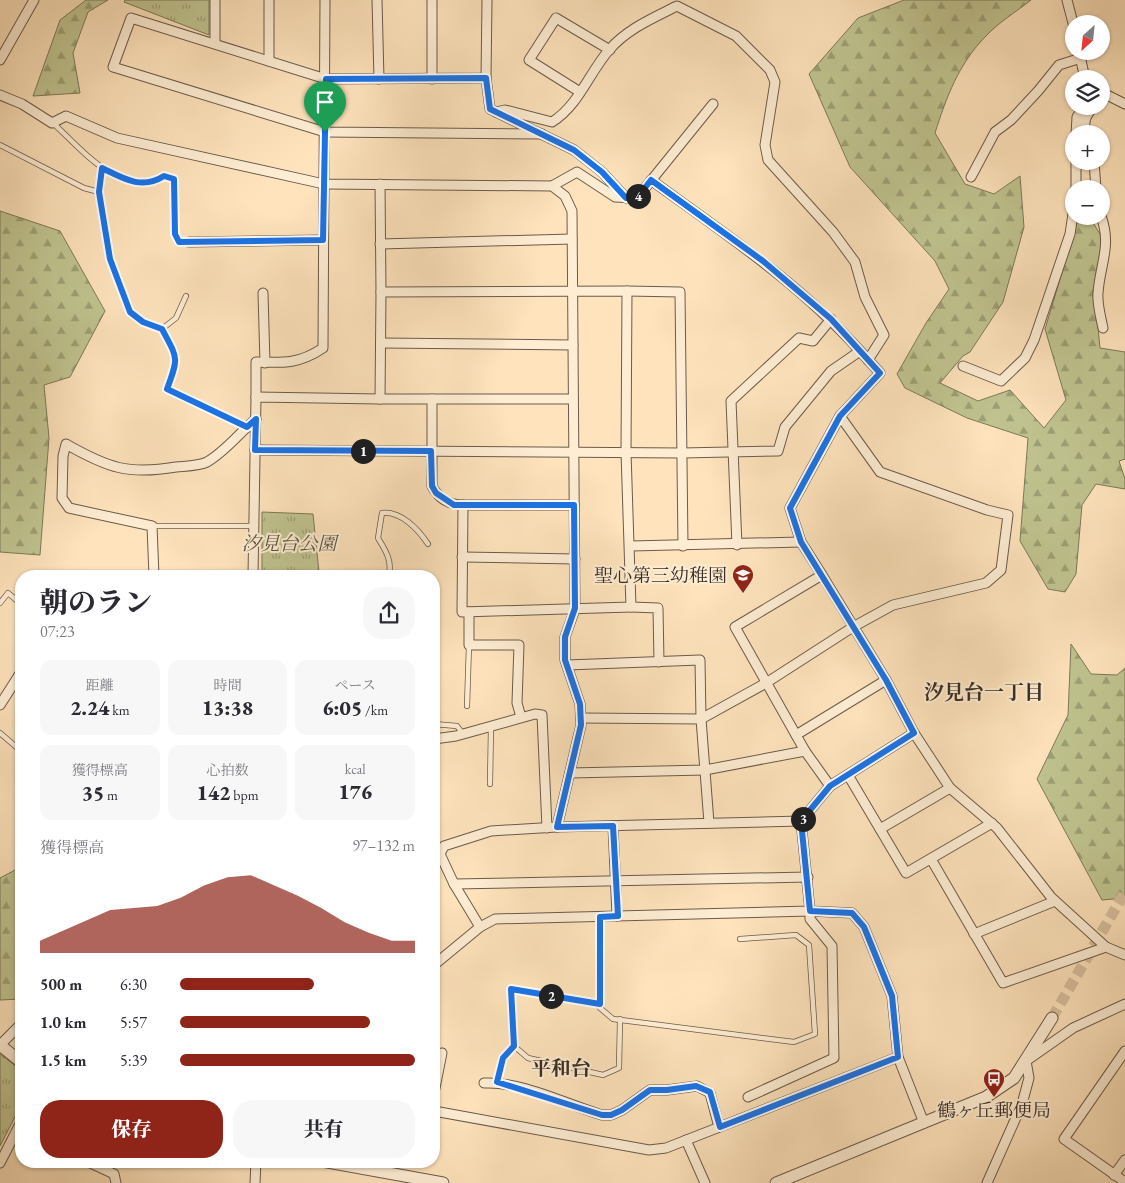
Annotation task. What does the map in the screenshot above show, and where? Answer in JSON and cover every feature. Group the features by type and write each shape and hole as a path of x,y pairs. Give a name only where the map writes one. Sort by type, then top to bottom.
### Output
{"street":[{"path":"0,60 34,0"},
{"path":"215,0 215,43"},
{"path":"269,0 269,61"},
{"path":"253,570 256,362 293,363 310,357 323,348 325,0"},
{"path":"377,0 379,79"},
{"path":"432,0 432,79"},
{"path":"486,0 486,78 490,109 574,150 602,172 626,198"},
{"path":"1067,0 1071,15"},
{"path":"496,112 505,110 552,122 564,114 610,50 641,24 678,6 736,36 770,70 775,82 765,145 768,160 833,232 855,262 864,297 884,335 868,360"},
{"path":"486,78 326,79 131,18 113,67 325,132 542,134"},
{"path":"580,92 529,60 556,18 610,50"},
{"path":"971,177 995,132 1038,91 1059,65 1070,60"},
{"path":"0,95 22,104 52,123 66,116 117,138 324,184 552,186 577,172 615,197 626,198 637,198 714,104"},
{"path":"1110,98 1125,104"},
{"path":"651,180 763,261 831,319 880,373 840,416 790,508 801,542 886,680 914,733 950,788 992,823 1056,901 1106,947 1125,955"},
{"path":"380,184 380,399"},
{"path":"552,186 565,196 572,211 575,608 565,637 567,665 580,704 581,718 557,827"},
{"path":"962,366 1001,381 1025,358 1034,340 1070,234 1071,225"},
{"path":"1103,328 1098,294 1106,253 1105,225"},
{"path":"380,244 572,239"},
{"path":"189,242 323,240"},
{"path":"627,291 626,452 631,546 631,607"},
{"path":"381,292 680,292 683,546"},
{"path":"263,293 265,362"},
{"path":"737,546 732,401 800,338 813,341 831,319"},
{"path":"381,343 573,345"},
{"path":"255,450 682,453 778,451 785,427 831,370 860,351"},
{"path":"256,397 573,400"},
{"path":"432,399 432,486 436,493 454,505 574,505"},
{"path":"581,718 701,719 766,683 853,627 893,605 986,583 1001,570 1008,515 987,510 880,472 840,416"},
{"path":"154,570 152,526 69,508 62,498 63,456 66,444 95,461 129,471 154,471 204,463 226,449 256,419"},
{"path":"463,505 462,612 575,608 658,608 660,662"},
{"path":"631,546 737,546 801,542"},
{"path":"462,557 575,559"},
{"path":"822,575 734,627 805,750 830,786"},
{"path":"469,612 469,645 519,645 517,703 522,717"},
{"path":"567,665 700,660 701,719 709,824"},
{"path":"796,735 886,680"},
{"path":"0,705 15,681"},
{"path":"440,738 463,734 535,714 542,715 547,828"},
{"path":"748,1097 834,1058 832,946 810,919 808,877 801,821 830,786 914,733"},
{"path":"570,773 704,770 805,750"},
{"path":"848,775 906,873 992,823"},
{"path":"880,829 950,788"},
{"path":"440,850 444,846 491,831 557,827 801,821"},
{"path":"613,826 618,916"},
{"path":"440,858 480,926"},
{"path":"931,859 1003,984 1106,947"},
{"path":"454,884 808,877"},
{"path":"974,934 1056,901"},
{"path":"440,961 480,926 495,920 810,911 852,913 864,927 892,996 898,1057 924,1123"},
{"path":"1026,1061 1073,1028 1125,1004"},
{"path":"776,1183 986,1097 1014,1078 1052,1018"},
{"path":"15,1030 0,1044 15,1057"},
{"path":"1125,1051 1064,1139 1125,1182"},
{"path":"440,1063 442,1053"},
{"path":"440,1112 649,1150 666,1148 898,1057"},
{"path":"988,1183 1022,1104 1029,1078 1026,1061"},
{"path":"484,1083 497,1082 602,1115 611,1115 622,1110 650,1090 696,1086 710,1092 720,1127"},
{"path":"0,1163 15,1134"},
{"path":"686,1140 705,1183"},
{"path":"1114,1175 1125,1160"},
{"path":"101,1168 114,1174 116,1183"},
{"path":"255,1183 256,1168"},
{"path":"360,1168 443,1183"}],"lane":[{"path":"52,123 102,168 130,183 154,182 164,176 174,179 175,234 179,242 189,242"},
{"path":"0,145 84,188 99,192"},
{"path":"102,168 99,192 110,259 130,312 143,322 162,329 176,356 177,364 167,389 247,427"},
{"path":"162,329 176,318 186,296"},
{"path":"390,570 389,555 378,538 382,513 391,512 403,519 421,533 428,544"},
{"path":"152,526 255,526"},
{"path":"0,603 8,593 15,599"},
{"path":"468,706 469,645"},
{"path":"440,725 457,726 463,734"},
{"path":"490,784 491,726"},
{"path":"0,733 15,746"},
{"path":"600,917 600,1008 613,1018 794,1042 814,1034 809,945 796,935 740,939"},
{"path":"497,1082 503,1058 514,1046 511,989 600,1004"},
{"path":"514,1046 528,1058 604,1075 619,1068 620,1019"}],"green space":[{"path":"86,0 108,0 88,12 73,53 80,93 33,96 60,20"},
{"path":"125,0 209,0 209,35 124,2"},
{"path":"904,0 1031,0 991,31 968,58 954,82 935,133 965,184 994,194 1020,176 1024,227 1003,302 970,352 963,356 940,383 978,401 1010,390 1044,428 1066,400 1045,329 1076,225 1094,225 1103,239 1094,288 1100,348 1125,352 1125,459 1119,461 1125,479 1125,489 1096,484 1082,505 1076,574 1065,592 1048,589 1020,541 1028,438 967,418 905,388 897,374 926,323 949,289 935,261 850,167 809,74 858,18"},
{"path":"0,211 60,231 105,311 70,377 44,385 49,438 40,555 0,552"},
{"name":"汐見台公園","path":"262,512 313,514 319,570 262,570"},
{"path":"1071,644 1091,674 1117,675 1125,668 1125,898 1102,900 1037,779 1068,715"},
{"path":"15,870 15,999 0,1000 0,878"},
{"path":"0,1054 15,1065 15,1117 0,1146"}],"tunnel":[{"path":"1052,1018 1125,892"}],"place":[{"name":"聖心第三幼稚園","path":"743,594"},
{"name":"鶴ヶ丘郵便局","path":"994,1098"}],"district":[{"name":"汐見台一丁目","path":"984,692"},
{"name":"平和台","path":"561,1068"}],"route":[{"path":"486,78 490,109 574,150 602,172 626,198 637,198 651,180 763,261 831,319 880,373 840,416 790,508 801,542 886,680 914,733 830,786 801,821 810,911 852,913 864,927 892,996 898,1057 720,1127 710,1092 696,1086 650,1090 622,1110 611,1115 602,1115 497,1082 503,1058 514,1046 511,989 600,1004 600,917 618,916 613,826 557,827 581,725 580,704 565,660 565,637 575,608 574,505 454,505 445,501 436,493 432,486 431,451 255,450 256,419 247,427 224,415 173,394 167,389 177,364 176,356 162,329 143,322 130,312 128,302 110,259 102,216 99,192 102,168 130,183 154,182 164,176 174,179 175,234 179,242 323,240 325,132 326,79 486,78"}]}
